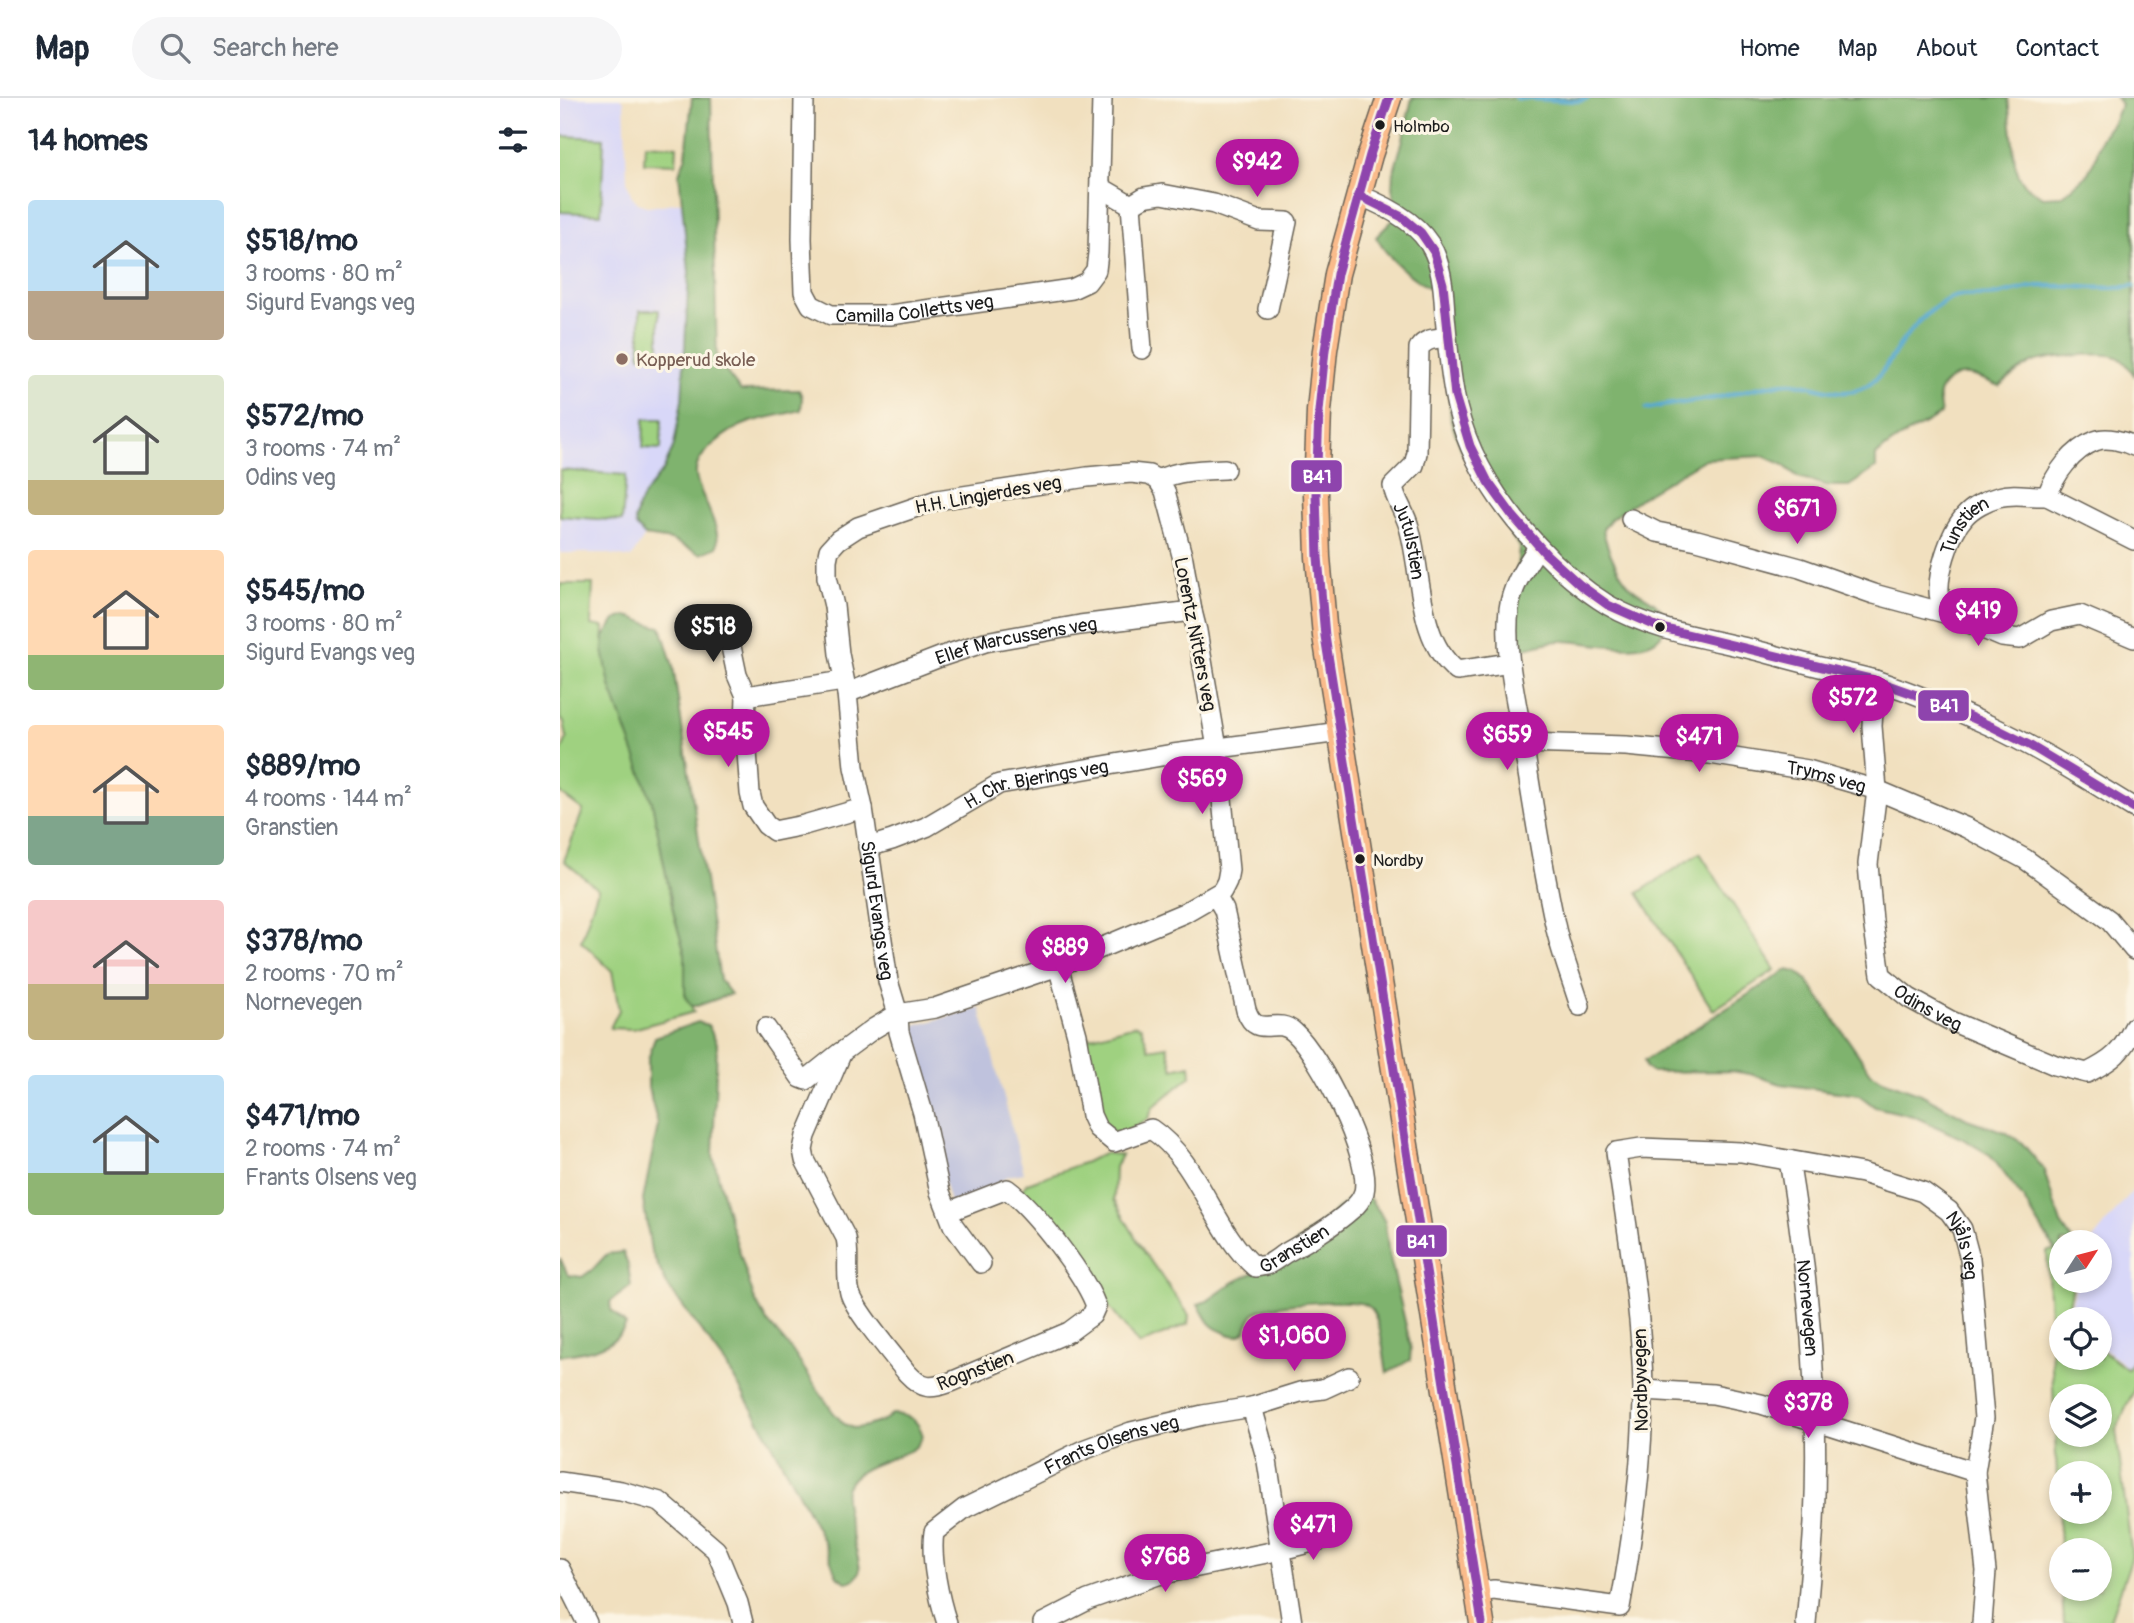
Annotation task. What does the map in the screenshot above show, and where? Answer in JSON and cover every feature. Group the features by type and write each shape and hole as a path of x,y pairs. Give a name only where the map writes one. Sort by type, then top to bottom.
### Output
{"main road":[{"path":"1390,98 1370,155 1337,274 1325,350 1319,411 1316,494 1318,557 1325,636 1482,1623"}],"street":[{"name":"Camilla Colletts veg","path":"804,98 804,292 811,305 831,315 903,313 1072,289 1087,282 1096,270 1102,98"},
{"path":"1100,187 1131,205"},
{"path":"1131,205 1144,197 1162,194 1214,204 1259,221 1287,222 1268,309"},
{"path":"1358,195 1378,202 1394,212 1422,235 1434,251 1440,270 1457,408 1467,438 1495,493 1538,547 1569,576 1609,605 1646,623 1685,635 1875,680 1994,727 2052,757 2134,808"},
{"path":"1131,205 1142,349"},
{"name":"Jutulstien","path":"1447,337 1429,339 1419,348 1417,453 1414,465 1393,486 1394,493 1410,528 1424,611 1431,633 1449,665 1457,671 1510,663"},
{"path":"2048,496 2057,472 2081,450 2097,440 2122,441 2134,446"},
{"path":"1158,480 1185,471 1225,469"},
{"name":"H.H. Lingjerdes veg","path":"830,551 838,540 858,527 937,500 1087,477 1131,473 1150,475 1158,480"},
{"name":"Lorentz Nitters veg","path":"1158,480 1165,491 1183,559 1217,748 1229,870 1227,881 1216,896"},
{"name":"Tunstien","path":"1948,614 1940,599 1940,578 1954,533 1965,515 1982,503 2000,496 2048,496 2134,540"},
{"path":"1631,519 1657,532 1800,568 1874,594 1948,614 2002,637 2020,639 2051,621 2080,615 2134,638"},
{"path":"1538,547 1514,588 1509,606 1510,663 1535,819 1557,931 1580,1006"},
{"name":"Sigurd Evangs veg","path":"830,551 827,577 834,606 854,767 863,808 888,981 898,1014"},
{"name":"Ellef Marcussens veg","path":"845,687 985,642 1080,625 1192,611"},
{"path":"725,618 737,675 746,696 745,724 750,793 753,806 766,825 774,831 863,808"},
{"name":"Odins veg","path":"1875,680 1872,726 1877,790 1868,864 1881,975 1909,998 1951,1021 2055,1065 2087,1073 2104,1065 2123,1048 2134,1027"},
{"path":"746,696 845,687"},
{"name":"H. Chr. Bjerings veg","path":"868,848 926,827 999,784 1217,748 1340,732"},
{"name":"Tryms veg","path":"1523,743 1626,746 1710,754 1808,770 1877,790"},
{"path":"1877,790 1967,828 2025,859 2109,920 2134,950"},
{"path":"766,1028 801,1078 806,1080 898,1014 935,1008 1058,967 1184,913 1216,896"},
{"name":"Granstien","path":"1058,967 1077,1035 1091,1115 1097,1128 1114,1142 1151,1129 1161,1135 1198,1181 1247,1260 1255,1266 1266,1265 1353,1209 1363,1195 1365,1181 1359,1155 1339,1101 1303,1043 1293,1031 1284,1026 1258,1027 1250,1021 1223,910 1216,896"},
{"path":"898,1014 899,1032 923,1113 940,1192 953,1225 981,1263"},
{"name":"Rognstien","path":"842,1052 806,1136 803,1150 817,1186 846,1238 849,1251 848,1286 853,1301 915,1382 927,1387 951,1382 1069,1332 1092,1315 1096,1306 1084,1282 1040,1221 1022,1200 1007,1189 948,1212"},
{"name":"Njåls veg","path":"1616,1152 1641,1148 1741,1152 1862,1173 1923,1192 1949,1212 1962,1228 1970,1259 1984,1418 1975,1472 1986,1571 1982,1623"},
{"name":"Nordbyvegen","path":"1478,1592 1494,1590 1619,1615 1636,1507 1643,1390 1635,1278 1616,1152"},
{"name":"Nornevegen","path":"1789,1160 1805,1267 1815,1421 1814,1520 1806,1623"},
{"path":"1292,1623 1267,1461 1252,1407 1300,1392 1323,1389 1349,1377"},
{"path":"1643,1390 1713,1394 1761,1404 1975,1472"},
{"name":"Frants Olsens veg","path":"947,1623 942,1609 932,1545 934,1532 965,1508 1083,1450 1131,1432 1252,1407"},
{"path":"560,1482 621,1490 660,1502 716,1550 738,1603 743,1623"},
{"path":"1043,1623 1088,1600 1158,1575 1335,1536"},
{"path":"560,1569 587,1623"}],"shaded area":[{"name":"Kopperud skole","path":"560,98 621,98 624,101 627,181 631,195 638,203 649,207 681,202 689,272 682,400 674,445 664,469 644,495 637,526 645,536 631,558 604,553 560,553"},
{"path":"980,1008 1024,1173 1008,1176 984,1193 950,1203 903,1029"},
{"path":"2134,1189 2134,1355 2128,1368 2112,1355 2112,1307 2071,1307 2074,1293 2112,1293 2112,1230 2101,1230"}],"green space":[{"path":"692,98 711,98 717,360 741,391 799,390 802,397 801,410 741,426 714,443 701,458 696,474 718,542 717,547 700,554 671,540 645,536 636,526 635,520 644,495 664,469 674,445 682,400 689,272 679,174 686,156"},
{"path":"1412,98 2008,98 2015,163 2019,176 2026,186 2043,197 2062,196 2087,175 2101,138 2113,122 2121,104 2116,98 2134,98 2134,375 2117,357 2097,355 2037,361 1999,386 1970,375 1957,376 1940,390 1941,414 1883,449 1876,456 1876,468 1849,486 1829,486 1798,477 1782,464 1764,456 1705,459 1648,493 1611,519 1603,529 1610,554 1624,579 1655,603 1664,614 1664,629 1658,638 1648,644 1634,646 1557,641 1510,650 1519,547 1462,451 1451,421 1444,296 1405,271 1389,256 1376,237 1397,213 1392,187 1393,175"},
{"path":"560,136 604,138 601,214 560,212"},
{"path":"645,144 677,146 676,164 644,163"},
{"path":"640,310 659,310 659,356 640,356"},
{"path":"644,419 662,419 661,449 643,448"},
{"path":"560,470 626,475 622,521 560,516"},
{"path":"560,584 593,584 591,625 604,627 603,650 652,802 674,915 685,954 685,993 694,1012 633,1029 610,1028 619,1010 612,971 581,941 598,889 564,861 583,810 560,793 560,754 567,738 564,722 560,719"},
{"path":"626,616 661,627 673,666 720,980 731,994 697,1006 692,1006 685,993 685,954 674,915 652,802 610,686 603,650 604,637 615,620"},
{"path":"1700,853 1775,970 1713,1010 1638,893"},
{"path":"1787,970 1797,972 1807,980 1871,1073 1921,1094 1967,1119 2005,1132 2022,1143 2043,1168 2065,1230 2049,1230 2049,1241 2022,1197 1990,1155 1913,1116 1875,1107 1859,1095 1781,1084 1731,1071 1651,1072 1644,1061"},
{"path":"698,1022 708,1025 717,1043 713,1156 754,1298 766,1320 791,1349 844,1424 853,1428 863,1427 883,1421 892,1414 908,1417 916,1422 923,1436 913,1449 862,1471 848,1485 845,1495 846,1512 860,1569 856,1578 846,1582 837,1576 823,1540 769,1438 725,1363 667,1285 651,1251 643,1200 658,1125 648,1087 648,1060 655,1037"},
{"path":"1135,1025 1141,1027 1149,1049 1167,1046 1173,1069 1190,1065 1191,1076 1153,1107 1148,1119 1119,1135 1099,1122 1082,1047 1088,1038"},
{"path":"1104,1153 1121,1155 1115,1167 1114,1200 1144,1252 1189,1315 1188,1324 1139,1345 1020,1193 1027,1183"},
{"path":"1362,1189 1385,1222 1388,1249 1411,1347 1410,1360 1387,1373 1376,1319 1368,1306 1361,1303 1313,1303 1264,1309 1253,1315 1244,1332 1237,1336 1215,1328 1209,1322 1198,1304 1269,1265"},
{"path":"2047,1251 2049,1251 2049,1293 2071,1293 2069,1307 2049,1307"},
{"path":"623,1252 631,1286 610,1302 611,1310 626,1325 614,1339 598,1348 560,1356 560,1258 568,1275 582,1277 607,1254"},
{"path":"2134,1357 2134,1390 2116,1430 2132,1557 2109,1623 2064,1623 2063,1601 2112,1601 2112,1538 2060,1538 2059,1524 2112,1524 2112,1461 2056,1461 2056,1447 2112,1447 2112,1384 2053,1384 2052,1370 2112,1370 2112,1358 2128,1370"}],"waterway":[{"path":"1516,98 1579,101 1588,98"},
{"path":"1646,409 1788,383 1852,392 1868,386 1914,327 1932,310 1951,298 1964,295 1990,296 2038,286 2134,286"}],"transit line":[{"name":"B41","path":"1389,98 1337,274 1325,350 1319,411 1316,494 1318,557 1325,636 1482,1623"},
{"name":"B41","path":"1358,195 1402,217 1421,233 1434,252 1443,284 1455,396 1470,446 1488,482 1512,515 1546,554 1580,585 1608,605 1658,627 1871,679 1936,702 2029,745 2134,808"}],"place":[{"name":"Holmbo","path":"1380,125"},
{"name":"Kopperud skole","path":"622,359"},
{"name":"Nordby","path":"1360,859"}]}
